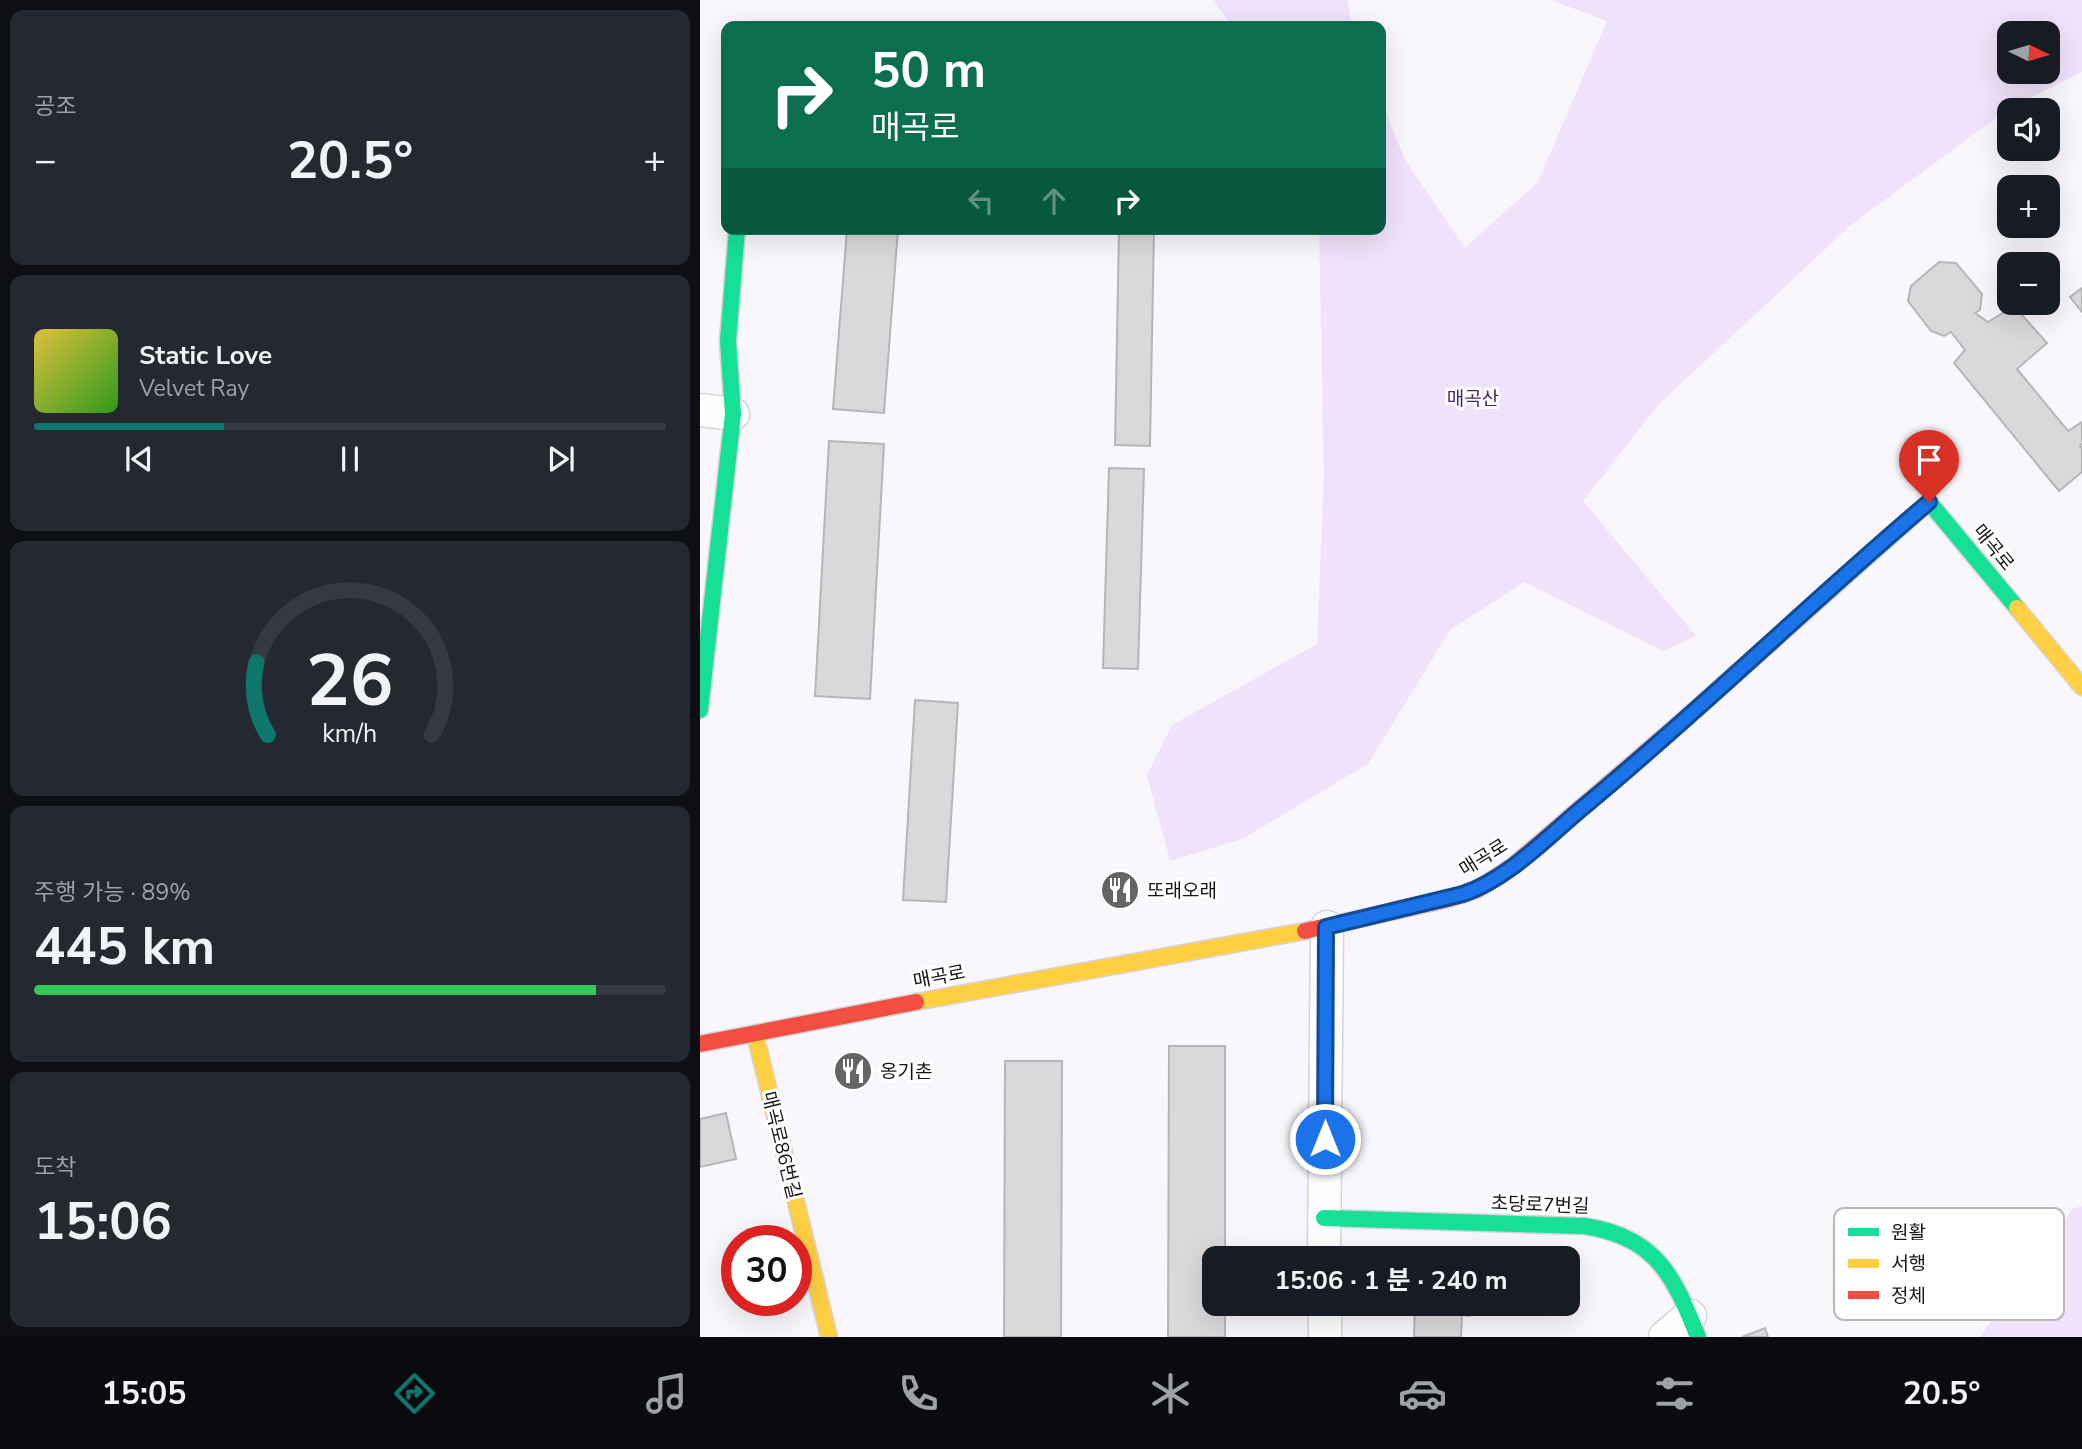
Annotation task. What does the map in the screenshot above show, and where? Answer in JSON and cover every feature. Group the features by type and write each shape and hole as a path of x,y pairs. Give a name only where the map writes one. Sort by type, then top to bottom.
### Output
{"street":[{"path":"700,710 733,414 729,341 737,235"},
{"path":"700,410 733,414"},
{"name":"매곡로","path":"700,1044 1326,927 1478,889 1513,866 1642,758 1929,502 2082,687"},
{"path":"1324,1246 1326,927"},
{"name":"매곡로86번길","path":"755,1034 829,1337"},
{"name":"초당로7번길","path":"1324,1218 1606,1228 1637,1241 1654,1255 1671,1277 1694,1326"},
{"path":"1325,1316 1325,1337"},
{"path":"1665,1337 1694,1326"}],"green space":[{"path":"1214,0 1347,0 1351,21 1228,21"},
{"name":"매곡산","path":"1551,0 2082,0 2082,72 2060,83 2060,21 1997,21 1997,84 2058,84 2029,98 1997,98 1997,117 1851,225 1659,404 1583,501 1696,636 1663,651 1524,582 1450,630 1368,764 1242,839 1170,861 1147,775 1172,725 1317,644 1324,476 1319,235 1386,235 1386,112 1405,160 1465,248 1538,182 1607,21"},
{"path":"2082,1206 2082,1337 1980,1337 1992,1320 2064,1320 2064,1220 2072,1209"}],"building":[{"path":"847,235 898,235 884,413 833,409"},
{"path":"1119,235 1154,235 1150,446 1115,445"},
{"path":"1939,262 1956,263 1982,294 1980,310 1975,313 1988,322 1999,315 2022,315 2047,343 2017,369 2068,431 2082,422 2082,472 2059,491 1954,363 1965,350 1951,332 1944,336 1931,331 1908,301 1911,286"},
{"path":"2082,288 2082,312 2070,297"},
{"path":"829,441 884,444 870,699 815,696"},
{"path":"1109,468 1144,469 1138,669 1103,668"},
{"path":"915,700 958,703 946,902 903,900"},
{"path":"1169,1046 1225,1046 1225,1246 1202,1246 1202,1316 1225,1316 1225,1337 1168,1337"},
{"path":"1005,1061 1062,1061 1061,1337 1004,1337"},
{"path":"726,1113 736,1159 700,1167 700,1119"},
{"path":"1415,1316 1462,1316 1461,1337 1414,1337"},
{"path":"1765,1328 1768,1337 1742,1337"}],"traffic: fast":[{"path":"700,710 733,414 728,341 737,235"},
{"path":"1688,716 1929,502 2017,608"},
{"path":"1324,1218 1585,1226 1609,1232 1629,1240 1659,1262 1680,1295 1698,1337"}],"traffic: slow":[{"path":"2017,608 2082,687"},
{"path":"916,1002 1305,931"},
{"path":"755,1034 829,1337"}],"traffic: jam":[{"path":"1305,931 1448,899 1478,889 1513,866 1688,716"},
{"path":"700,1044 916,1002"}],"place":[{"name":"또래오래","path":"1120,890"},
{"name":"옹기촌","path":"853,1071"}],"route":[{"path":"1325,1139 1326,927 1448,899 1478,889 1513,866 1642,758 1929,502"}]}
